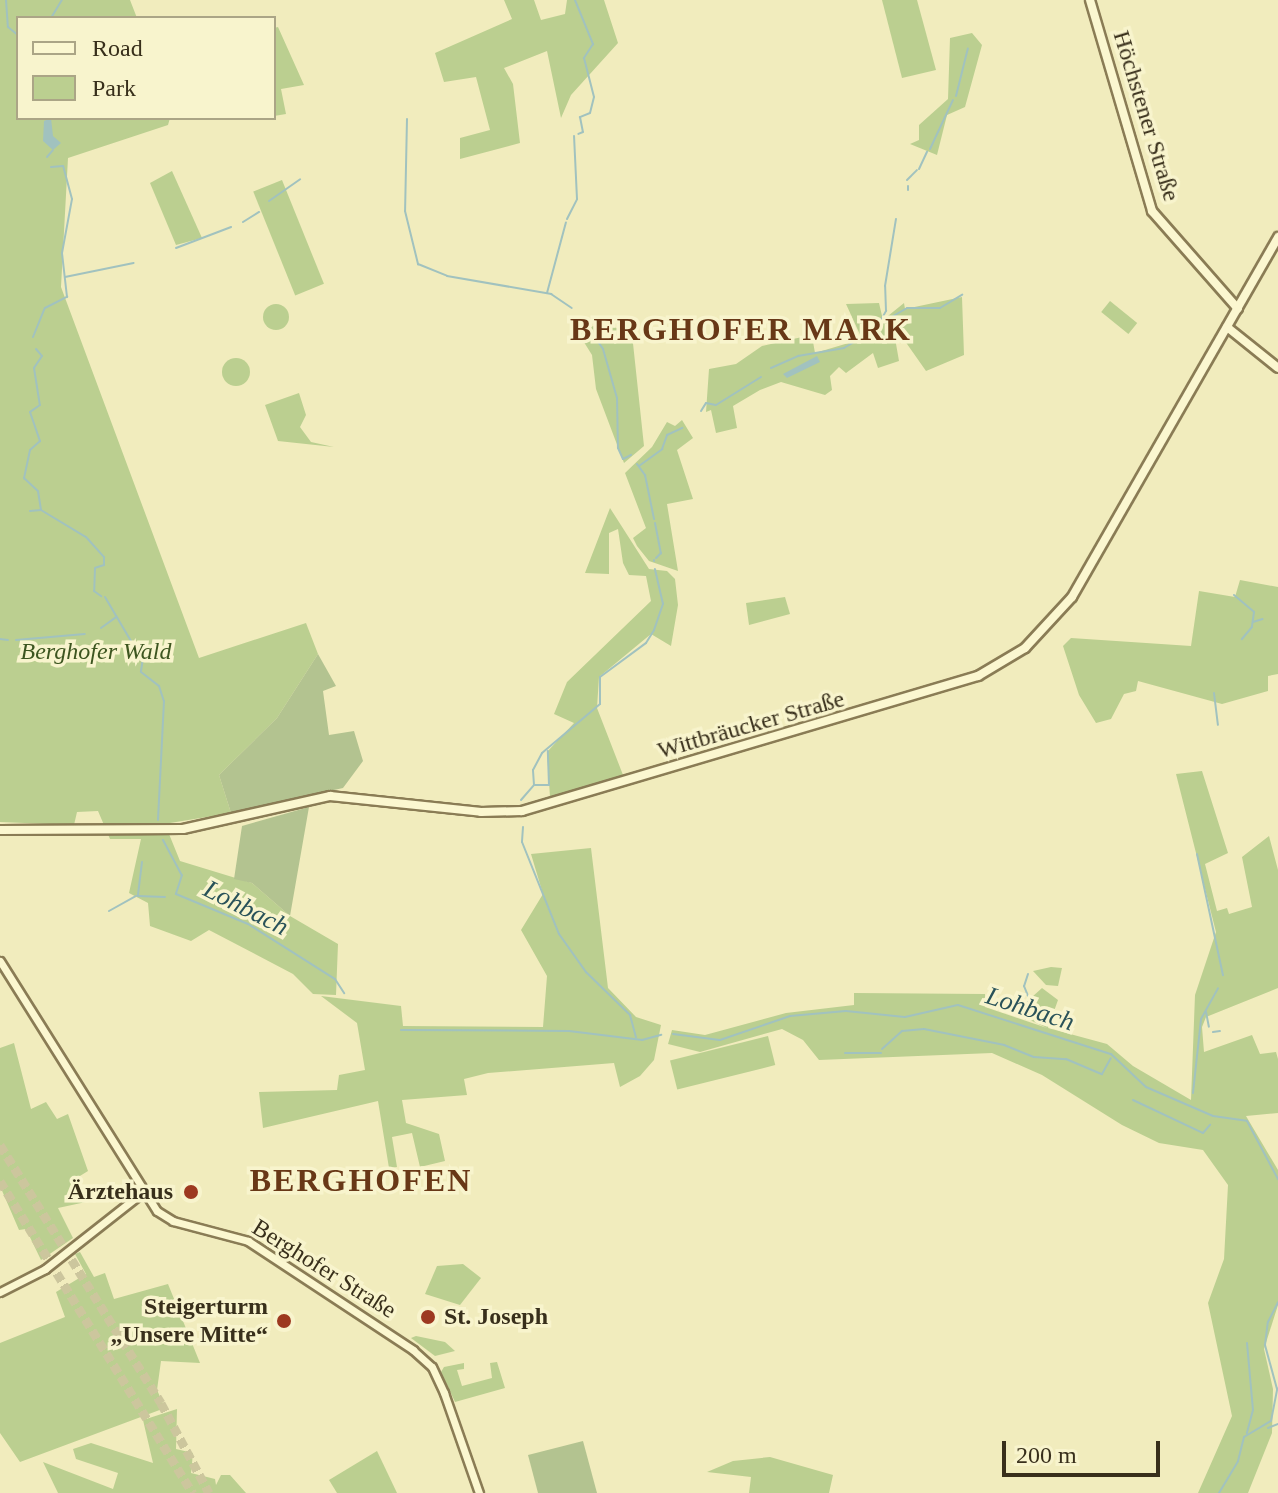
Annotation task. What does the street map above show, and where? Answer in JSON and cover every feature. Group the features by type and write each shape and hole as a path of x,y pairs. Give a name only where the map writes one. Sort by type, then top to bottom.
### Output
{"main road":[{"name":"Höchstener Straße","path":"1090,0 1152,211 1238,309"},
{"name":"Wittbräucker Straße","path":"0,830 183,829 330,796 481,812 522,811 963,682 1025,648 1059,615 1278,237"},
{"path":"1227,327 1278,368"}],"street":[{"name":"Berghofer Straße","path":"0,961 143,1192 167,1218 248,1241 413,1350 432,1367 479,1493"},
{"path":"0,1292 45,1269 143,1192"}],"green space":[{"name":"Berghofer Wald","path":"0,0 130,0 136,16 16,16 16,120 169,120 168,125 68,158 61,287 199,658 306,623 318,654 277,718 219,775 231,813 170,823 169,834 180,861 252,883 290,916 338,944 336,995 313,994 293,974 209,930 191,941 150,926 148,903 129,893 141,839 110,839 98,811 77,812 74,825 0,822"},
{"path":"504,0 534,0 541,20 565,14 567,0 604,0 618,43 571,95 561,118 547,51 504,68 513,84 520,143 460,159 460,138 490,130 476,77 444,82 435,53 512,19"},
{"path":"882,0 917,0 936,70 902,78"},
{"path":"276,28 304,85 281,89 286,114 276,116"},
{"path":"972,33 982,45 965,107 947,115 937,155 910,144 919,140 919,125 948,99 950,38"},
{"path":"172,171 202,238 176,245 150,183"},
{"path":"282,180 324,284 295,295 253,192"},
{"path":"962,297 964,355 926,371 900,334 895,338 899,361 878,368 873,353 846,373 839,367 830,376 832,390 825,395 781,382 760,390 733,406 737,428 716,433 711,410 706,412 709,369 736,364 762,346 802,337 812,336 815,353 862,339 846,304 879,303 883,320 904,303 905,309"},
{"path":"1110,301 1137,323 1128,334 1101,312"},
{"path":"276,304 285,308 289,317 285,326 276,330 267,326 263,317 267,308"},
{"path":"604,323 632,334 644,446 624,463 596,389 592,355 577,331"},
{"path":"236,358 246,362 250,372 246,382 236,386 226,382 222,372 226,362"},
{"path":"299,393 306,415 300,427 311,442 334,447 278,441 265,405"},
{"path":"682,420 693,438 677,450 693,499 667,504 678,571 649,561 637,546 633,538 646,528 625,473 652,447 667,422 675,426"},
{"path":"610,508 649,569 667,571 675,579 678,605 671,646 651,634 599,677 597,708 623,775 550,797 547,752 574,723 554,714 567,682 651,601 646,576 629,575 623,563 618,529 609,533 609,574 585,573"},
{"path":"1240,580 1278,587 1278,674 1268,676 1268,691 1222,704 1138,681 1136,691 1124,694 1111,719 1096,723 1079,695 1063,646 1071,638 1191,646 1199,591 1235,597"},
{"path":"785,597 790,614 749,625 746,603"},
{"path":"318,654 336,686 323,691 329,735 354,731 363,761 343,788 231,813 219,775 277,718"},
{"path":"1202,771 1228,853 1205,864 1217,911 1227,908 1229,914 1252,907 1242,857 1269,836 1278,870 1278,988 1206,1017 1202,1027 1204,1052 1252,1035 1260,1054 1276,1052 1278,1059 1278,1113 1246,1116 1278,1170 1278,1305 1264,1349 1273,1389 1272,1433 1248,1493 1198,1493 1232,1416 1208,1303 1224,1259 1228,1185 1203,1150 1159,1143 1122,1125 1042,1075 992,1053 819,1060 803,1040 782,1029 700,1052 668,1044 672,1030 705,1035 786,1013 854,1005 854,993 985,994 985,1007 1047,1028 1030,1020 1036,1000 1032,997 1042,988 1058,1000 1048,1028 1107,1044 1133,1066 1191,1100 1195,995 1216,932 1176,774"},
{"path":"309,807 290,916 252,883 234,879 242,826"},
{"path":"591,848 608,988 636,1017 661,1025 654,1060 640,1076 620,1087 614,1063 488,1073 464,1079 467,1095 402,1100 406,1123 439,1134 445,1161 420,1167 412,1133 392,1137 397,1167 389,1168 378,1101 263,1128 259,1092 337,1090 339,1075 365,1070 357,1023 321,996 401,1006 403,1026 543,1027 547,976 521,930 543,894 531,854"},
{"path":"1062,968 1058,986 1046,985 1033,971"},
{"path":"768,1036 775,1065 677,1090 670,1060"},
{"path":"14,1043 31,1109 46,1102 57,1119 68,1114 88,1171 75,1179 80,1191 89,1187 95,1200 58,1208 73,1238 41,1260 26,1229 19,1230 0,1186 0,1048"},
{"path":"80,1252 94,1277 105,1273 114,1299 168,1284 200,1363 161,1361 157,1390 165,1408 20,1462 0,1433 0,1343 65,1317 56,1292 86,1274 75,1254"},
{"path":"463,1264 481,1278 460,1305 425,1294 437,1266"},
{"path":"416,1336 445,1342 455,1351 435,1356 411,1338"},
{"path":"497,1362 505,1388 455,1402 441,1372 444,1367 464,1363 464,1369 457,1370 462,1386 492,1378 490,1363"},
{"path":"177,1409 176,1449 193,1453 191,1473 215,1479 216,1485 221,1475 230,1475 246,1493 58,1493 43,1462 113,1489 118,1473 76,1459 73,1449 91,1443 153,1463 143,1420"},
{"path":"583,1441 597,1493 538,1493 528,1455"},
{"path":"377,1451 397,1493 337,1493 329,1480"},
{"path":"770,1457 833,1475 829,1493 749,1493 751,1477 707,1472 733,1461"}],"water":[{"path":"51,120 53,136 61,143 53,150 43,141 44,121"},
{"path":"817,356 820,362 787,378 783,374"}],"waterway":[{"name":"Lohbach","path":"6,0 8,27 16,33"},
{"path":"52,16 62,0"},
{"path":"575,0 593,44 584,58 594,97 590,113 580,117 583,132 578,134"},
{"path":"956,96 968,48"},
{"path":"930,149 953,100"},
{"path":"407,119 405,211 418,264 447,276 551,294 572,308"},
{"path":"567,219 577,199 574,136"},
{"name":"Lohbach","path":"47,157 53,150"},
{"path":"919,169 927,152"},
{"name":"Lohbach","path":"33,337 45,308 67,297 62,253 72,199 63,166 51,167"},
{"path":"907,180 917,170"},
{"path":"269,201 300,179"},
{"path":"243,222 259,212"},
{"path":"771,368 798,356 844,348 876,329 886,311 885,286 896,219"},
{"path":"547,293 566,222"},
{"path":"176,248 231,227"},
{"path":"65,277 134,263"},
{"path":"888,319 907,308 940,308 962,295"},
{"path":"587,326 603,349 617,398 618,448 623,459 631,455"},
{"name":"Lohbach","path":"36,349 42,356 34,368 40,405 30,412 40,441 30,450 24,478 38,491 41,510 86,537 104,557 104,565 95,568 94,591 101,596"},
{"path":"701,411 706,403 716,405 761,377"},
{"path":"639,466 662,449 667,435 682,428"},
{"path":"637,464 645,475 654,519"},
{"path":"30,511 41,510"},
{"path":"655,523 661,553 656,558"},
{"path":"521,800 534,785 533,770 542,753 600,704 600,677 646,643 654,630 663,604 655,569"},
{"path":"1234,595 1254,612 1252,627 1242,639"},
{"name":"Lohbach","path":"105,597 131,641 144,652 141,672 159,686 164,701 158,820"},
{"path":"101,628 116,617"},
{"path":"1253,622 1263,619"},
{"path":"16,640 85,634"},
{"path":"0,639 8,640"},
{"path":"1214,693 1218,725"},
{"path":"535,785 549,785 548,751"},
{"path":"523,827 522,842 559,934 586,972 630,1015 636,1037"},
{"name":"Lohbach","path":"163,840 182,875 176,894 248,924 335,979 344,993"},
{"path":"1197,854 1223,975"},
{"path":"142,862 138,896 165,897"},
{"path":"109,911 136,896"},
{"path":"1028,974 1024,986 1028,996"},
{"path":"1193,1093 1201,1019 1218,988"},
{"path":"1024,1010 1029,998"},
{"name":"Lohbach","path":"673,1034 720,1040 790,1016 846,1011 905,1017 958,1005 1111,1054 1146,1087 1213,1116 1247,1121 1278,1179"},
{"path":"1206,1012 1209,1027"},
{"path":"1025,1014 1026,1019"},
{"path":"882,1049 902,1031 924,1029 1004,1045 1034,1057 1066,1059 1102,1074 1111,1058"},
{"name":"Lohbach","path":"401,1030 569,1031 642,1040 661,1035"},
{"path":"1213,1032 1220,1031"},
{"path":"845,1053 881,1053"},
{"path":"1133,1100 1203,1133 1210,1125"},
{"name":"Lohbach","path":"1219,1493 1238,1461 1244,1437 1271,1421 1277,1389 1265,1345 1268,1322 1278,1302"},
{"path":"1247,1343 1253,1410 1247,1433"},
{"path":"1268,1428 1278,1424"}],"tunnel":[{"path":"0,1145 161,1403 209,1493"},
{"path":"0,1181 193,1493"}],"place":[{"name":"Ärztehaus","path":"191,1192"},
{"name":"St. Joseph","path":"428,1317"},
{"name":"Steigerturm „Unsere Mitte“","path":"284,1321"}],"district":[{"name":"BERGHOFER MARK","path":"741,329"},
{"name":"BERGHOFEN","path":"361,1180"}]}
